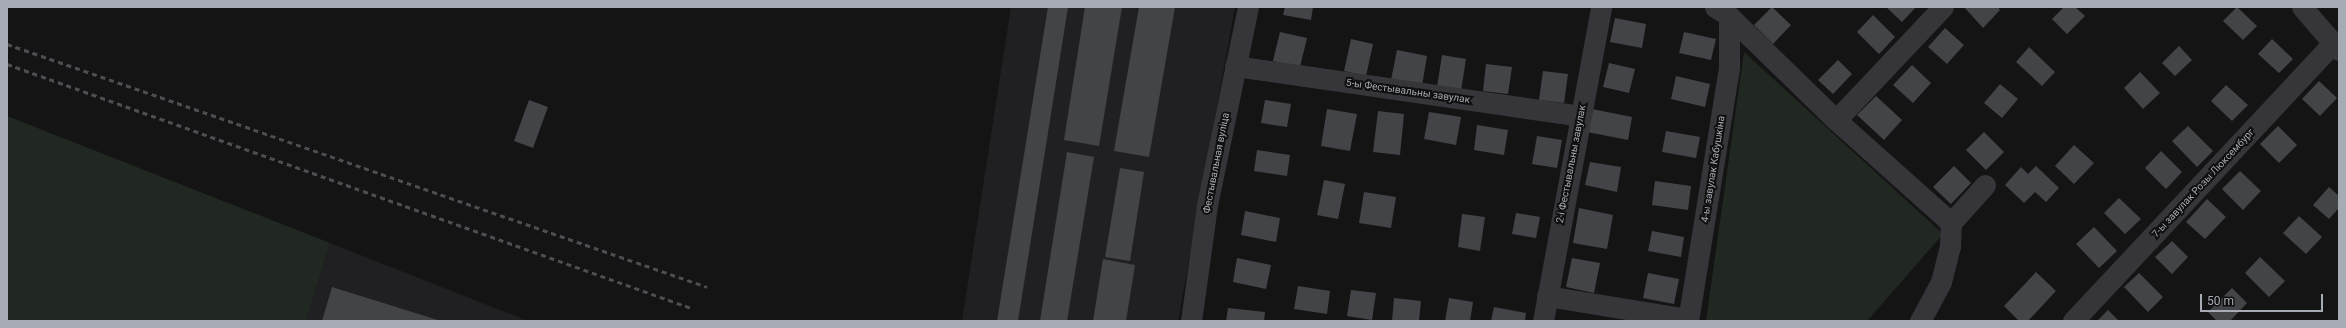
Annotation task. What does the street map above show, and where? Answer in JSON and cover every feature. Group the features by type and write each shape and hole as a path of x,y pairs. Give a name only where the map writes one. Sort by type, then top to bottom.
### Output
{"street":[{"name":"Фестывальная вуліца","path":"1191,321 1207,205 1248,7"},
{"name":"2-і Фестывальны завулак","path":"1543,321 1546,296 1601,7"},
{"path":"1836,120 1943,7"},
{"path":"2302,7 2336,47"},
{"path":"1727,10 1836,120 1951,223"},
{"name":"4-ы завулак Кабушкіна","path":"1688,320 1729,68 1727,10"},
{"name":"7-ы завулак Розы Люксембург","path":"2073,321 2074,318 2336,47"},
{"name":"5-ы Фестывальны завулак","path":"1235,66 1580,116"},
{"path":"1920,321 1941,282 1950,247 1951,223 1985,185"},
{"path":"1546,296 1688,320"}],"shaded area":[{"path":"1011,7 1235,7 1178,321 962,321"},
{"path":"1744,52 1943,234 1867,321 1706,321"},
{"path":"7,116 330,243 306,321 7,321"},
{"path":"330,243 528,321 306,321"}],"building":[{"path":"1048,7 1068,7 1018,321 997,321"},
{"path":"1085,7 1122,7 1099,146 1064,140"},
{"path":"1139,7 1175,7 1149,157 1114,151"},
{"path":"1285,7 1313,7 1311,20 1283,15"},
{"path":"1772,7 1791,25 1773,44 1754,25"},
{"path":"1886,7 1916,7 1902,22"},
{"path":"1964,7 1998,7 2000,10 1983,28"},
{"path":"2064,7 2075,7 2085,16 2067,34 2052,19"},
{"path":"2237,7 2257,26 2243,40 2223,21"},
{"path":"1873,15 1895,37 1879,54 1857,32"},
{"path":"1615,18 1646,24 1642,48 1610,42"},
{"path":"1945,28 1964,45 1947,64 1928,47"},
{"path":"1280,32 1307,38 1300,67 1273,61"},
{"path":"1684,32 1716,39 1711,60 1679,53"},
{"path":"1351,39 1373,44 1366,76 1344,71"},
{"path":"2272,39 2293,59 2279,73 2258,54"},
{"path":"2179,46 2192,60 2175,76 2162,63"},
{"path":"2029,47 2055,72 2042,86 2016,62"},
{"path":"1397,50 1427,56 1422,86 1391,80"},
{"path":"1442,55 1466,59 1461,91 1437,87"},
{"path":"1838,60 1852,74 1833,94 1818,80"},
{"path":"1609,63 1635,69 1629,93 1603,87"},
{"path":"1486,64 1512,67 1508,94 1483,91"},
{"path":"1912,65 1931,83 1913,103 1893,85"},
{"path":"1543,71 1568,74 1564,103 1539,100"},
{"path":"2140,72 2160,93 2143,109 2124,88"},
{"path":"1676,76 1710,84 1705,107 1671,99"},
{"path":"2319,81 2337,98 2320,116 2302,99"},
{"path":"2000,84 2018,99 2002,118 1984,103"},
{"path":"2226,85 2248,105 2232,121 2211,101"},
{"path":"1876,96 1902,120 1884,140 1857,115"},
{"path":"529,100 548,107 533,148 514,141"},
{"path":"1265,100 1291,104 1287,127 1261,123"},
{"path":"1327,109 1357,114 1350,151 1321,146"},
{"path":"1592,109 1632,117 1628,140 1587,132"},
{"path":"1378,111 1404,114 1400,155 1373,152"},
{"path":"1429,112 1461,117 1456,145 1424,139"},
{"path":"1477,125 1508,130 1504,155 1474,150"},
{"path":"2188,126 2213,151 2197,167 2172,141"},
{"path":"2278,126 2297,145 2279,163 2260,144"},
{"path":"1666,131 1700,137 1696,158 1662,152"},
{"path":"1984,132 2004,152 1986,170 1966,150"},
{"path":"1537,136 1562,140 1557,168 1532,164"},
{"path":"2074,145 2094,163 2074,184 2055,166"},
{"path":"1257,150 1290,155 1287,176 1254,171"},
{"path":"2161,151 2182,172 2166,189 2145,168"},
{"path":"1067,152 1094,157 1067,321 1040,321"},
{"path":"1590,162 1621,167 1617,192 1585,185"},
{"path":"1954,166 1971,183 1951,204 1933,187"},
{"path":"2036,166 2059,188 2046,202 2035,192 2024,203 2005,185 2021,167 2028,174"},
{"path":"1120,168 1144,172 1130,261 1105,257"},
{"path":"2240,171 2261,191 2243,210 2222,189"},
{"path":"1324,180 1345,184 1338,219 1317,215"},
{"path":"1655,181 1691,186 1688,210 1652,205"},
{"path":"2329,187 2339,196 2339,208 2329,219 2313,205"},
{"path":"1364,192 1396,197 1391,228 1359,223"},
{"path":"2119,198 2141,219 2125,234 2104,213"},
{"path":"2207,199 2226,217 2205,239 2186,222"},
{"path":"1579,208 1613,215 1607,249 1573,243"},
{"path":"1245,211 1280,218 1276,242 1241,235"},
{"path":"1516,213 1540,217 1536,238 1512,234"},
{"path":"1462,214 1485,217 1480,251 1458,247"},
{"path":"2299,216 2322,237 2306,254 2283,233"},
{"path":"2094,227 2117,251 2099,268 2076,244"},
{"path":"1652,231 1684,237 1681,257 1648,251"},
{"path":"2172,241 2188,257 2172,274 2155,257"},
{"path":"2260,257 2285,281 2269,297 2245,273"},
{"path":"1237,258 1271,265 1266,289 1233,282"},
{"path":"1572,258 1600,263 1594,293 1566,287"},
{"path":"1103,259 1135,265 1126,321 1093,321"},
{"path":"2036,272 2056,291 2028,321 2019,321 2004,306"},
{"path":"1648,273 1679,279 1674,304 1643,298"},
{"path":"2139,273 2163,297 2148,312 2124,287"},
{"path":"1298,286 1330,291 1327,314 1294,309"},
{"path":"332,287 441,321 322,321"},
{"path":"2232,288 2247,303 2230,321 2217,321 2208,312"},
{"path":"1351,290 1376,293 1372,320 1347,316"},
{"path":"1394,298 1421,301 1419,321 1392,321"},
{"path":"1449,298 1473,302 1470,321 1445,321"},
{"path":"1494,307 1526,313 1525,321 1491,321"},
{"path":"1228,308 1265,312 1264,321 1226,321"},
{"path":"2108,310 2119,321 2097,321"}],"railway":[{"path":"7,44 707,287"},
{"path":"7,64 694,309"}]}
